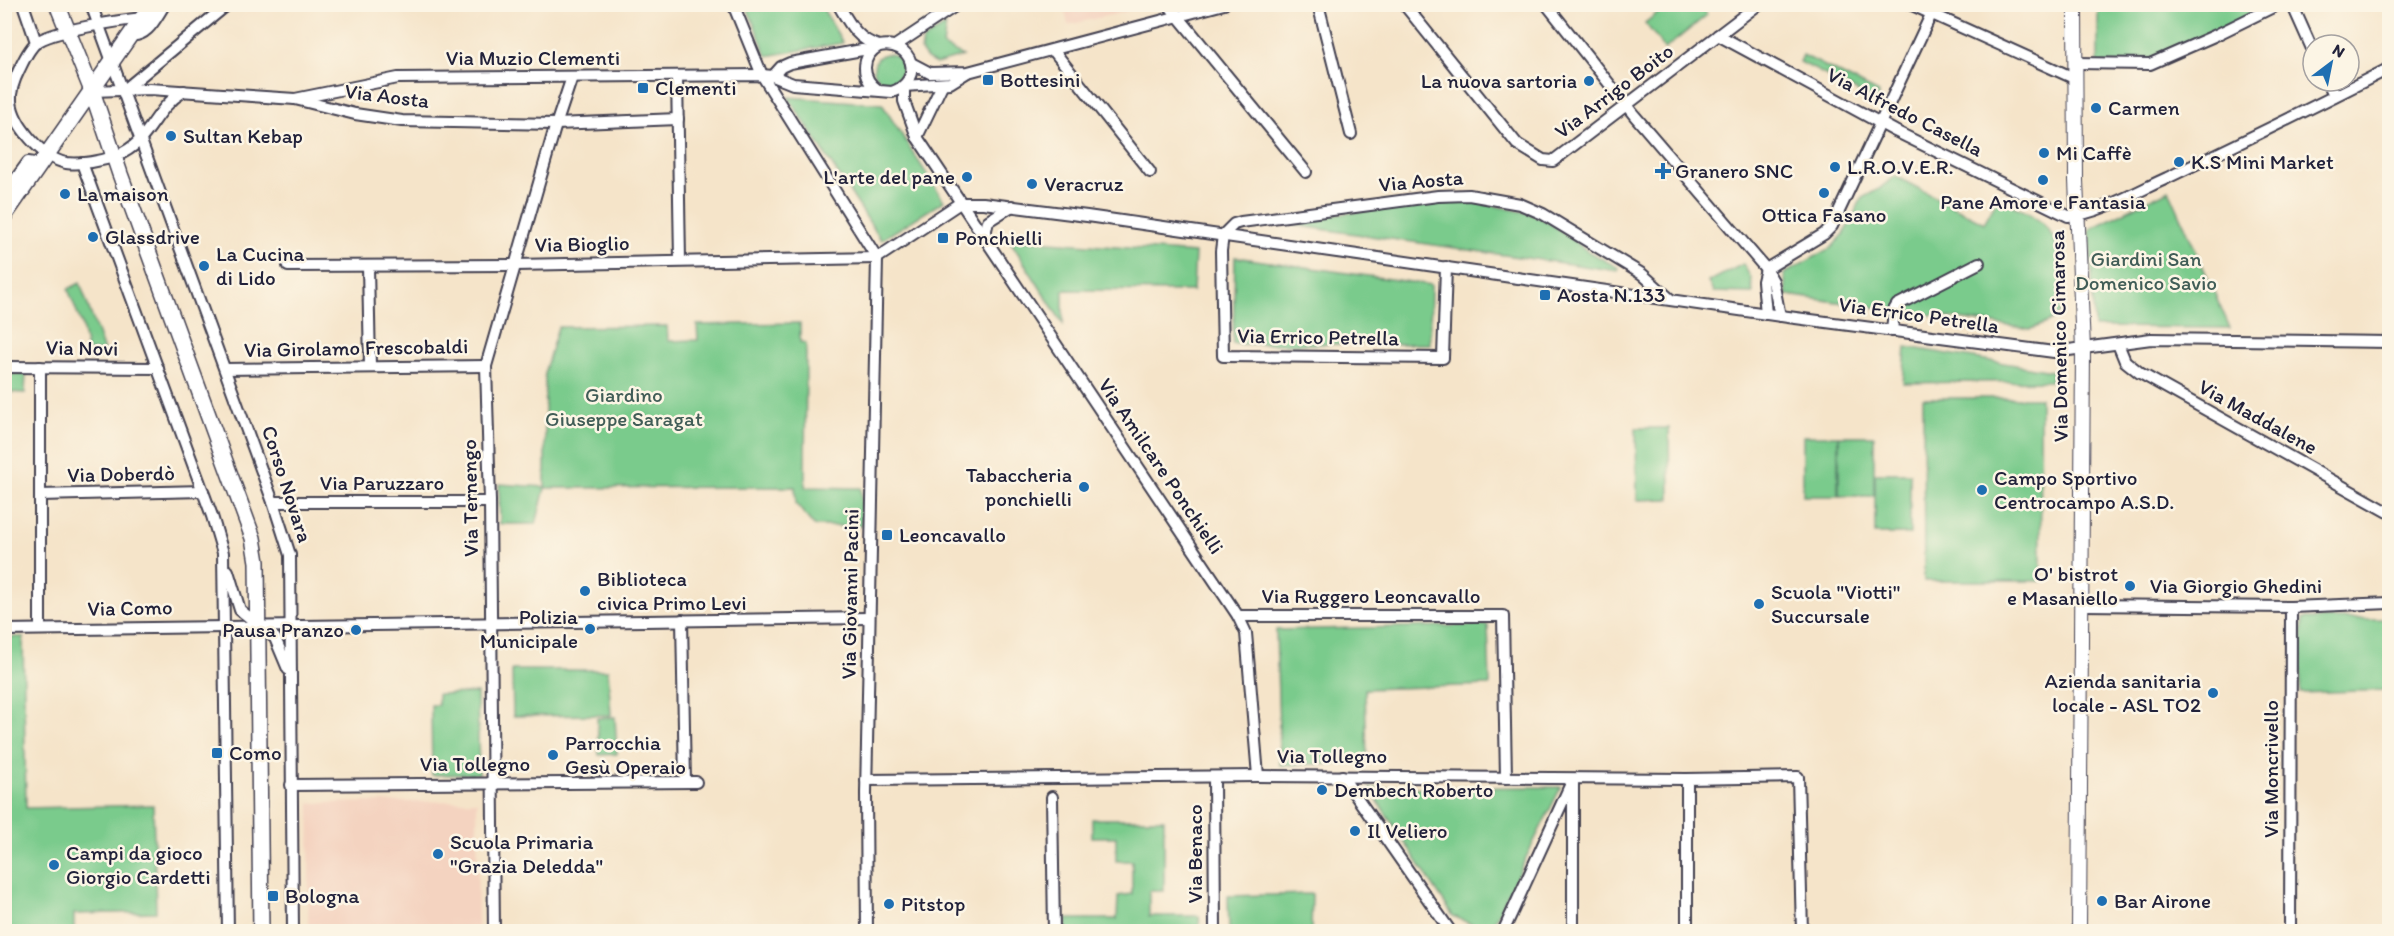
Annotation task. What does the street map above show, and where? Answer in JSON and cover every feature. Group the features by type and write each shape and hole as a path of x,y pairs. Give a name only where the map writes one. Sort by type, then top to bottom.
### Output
{"main road":[{"path":"57,4 92,91 113,157 254,538 257,562 261,932"},
{"path":"4,216 152,4"}],"street":[{"path":"23,4 36,42"},
{"name":"Corso Novara","path":"92,4 111,62 273,502 290,555 292,932"},
{"path":"130,35 138,36 146,32 165,4"},
{"path":"123,91 228,4"},
{"path":"733,4 768,76 877,258 960,203"},
{"path":"838,4 860,37 875,49"},
{"path":"768,76 790,63 895,46 958,4"},
{"path":"1168,4 1306,172"},
{"path":"895,46 902,49 911,63 930,73 968,72 1224,4"},
{"path":"1318,4 1351,134"},
{"name":"Via Arrigo Boito","path":"1404,4 1517,144 1543,160 1554,161 1759,4"},
{"path":"1546,4 1628,106 1766,270 1773,281 1780,316"},
{"path":"1910,4 1934,9 2076,79"},
{"name":"Via Domenico Cimarosa","path":"2075,4 2077,216 2083,350 2079,932"},
{"path":"2075,63 2150,64 2279,4"},
{"path":"2292,4 2305,33"},
{"path":"1766,314 1763,281 1766,270 1824,234 1832,226 1934,9"},
{"path":"44,159 27,136 7,100 22,62 36,42 67,31 143,18"},
{"name":"Via Alfredo Casella","path":"1718,35 1880,123 2068,216 2077,216"},
{"path":"875,49 864,65 864,72 867,80 878,90"},
{"path":"1053,50 1150,172"},
{"path":"904,86 910,75 911,63"},
{"path":"2077,216 2115,202 2390,68"},
{"path":"768,76 793,84 892,92 904,86 950,83 968,72"},
{"path":"677,76 680,261"},
{"name":"Via Muzio Clementi","path":"295,99 398,78 768,76"},
{"name":"Via Ternengo","path":"494,932 494,783 486,366 556,124 572,77"},
{"path":"917,137 942,85"},
{"name":"Via Amilcare Ponchielli","path":"904,86 904,101 917,137 1238,616 1246,633 1258,776"},
{"name":"Via Aosta","path":"92,91 150,89 295,99 355,114 402,121 556,124 678,119"},
{"path":"4,195 28,162 44,159 82,163 113,157 142,141 165,105 184,91"},
{"path":"82,163 202,491 240,610 275,638 290,676"},
{"name":"Via Aosta","path":"1223,235 1234,224 1241,222 1469,195 1532,208 1642,274 1670,299"},
{"name":"Via Errico Petrella","path":"960,203 1012,206 1780,316 2054,352 2083,350 2151,339 2390,342"},
{"path":"984,238 988,221 1012,206"},
{"name":"Via Errico Petrella","path":"1223,235 1221,251 1223,356 1443,358 1446,267"},
{"name":"Via Bioglio","path":"288,266 515,265 877,258"},
{"name":"Via Giovanni Pacini","path":"867,932 866,780 877,258"},
{"path":"1892,331 1894,310 1897,305 1979,263"},
{"path":"368,266 370,368"},
{"name":"Via Maddalene","path":"2118,344 2125,361 2140,373 2390,513"},
{"name":"Via Girolamo Frescobaldi","path":"225,369 486,366"},
{"name":"Via Novi","path":"4,367 158,368"},
{"path":"40,367 40,629"},
{"name":"Via Doberdò","path":"40,495 202,491"},
{"name":"Via Paruzzaro","path":"273,502 490,502"},
{"path":"223,553 228,932"},
{"name":"Via Giorgio Ghedini","path":"2082,606 2291,607 2390,603"},
{"name":"Via Moncrivello","path":"2290,932 2291,607"},
{"name":"Via Ruggero Leoncavallo","path":"1238,616 1503,616 1506,778"},
{"path":"257,625 869,618"},
{"name":"Via Tollegno","path":"291,785 690,782 682,620"},
{"name":"Via Como","path":"4,630 257,625"},
{"name":"Via Tollegno","path":"866,780 1258,776 1573,779 1798,777 1802,932"},
{"path":"1342,776 1451,932"},
{"name":"Via Benaco","path":"1214,777 1215,932"},
{"path":"1503,932 1573,779"},
{"path":"1573,779 1573,932"},
{"path":"1687,779 1687,932"},
{"path":"1052,797 1054,932"},
{"path":"228,910 233,932"}],"shaded area":[{"path":"1064,4 1142,5 1141,8 1068,25"},
{"path":"477,801 478,931 308,931 310,803"}],"green space":[{"path":"1669,4 1699,5 1707,15 1665,49 1645,23"},
{"path":"746,5 821,5 843,43 767,56"},
{"path":"2098,5 2284,5 2150,64 2098,63"},
{"path":"946,25 943,46 963,56 936,64 927,59 921,51 923,40"},
{"path":"888,54 898,58 902,68 898,78 888,82 878,78 874,68 878,58"},
{"path":"1803,55 1879,93 1876,101 1800,62"},
{"path":"788,97 882,104 944,201 881,240"},
{"path":"1895,176 1984,223 1998,198 2040,221 2056,244 2063,268 2065,294 2059,314 2050,321 2030,329 1787,295 1784,274 1831,248 1844,234 1862,198 1879,189"},
{"name":"Giardini San Domenico Savio","path":"2169,190 2230,328 2094,327 2090,229"},
{"path":"1453,201 1472,201 1529,213 1548,222 1589,252 1619,268 1618,271 1271,222"},
{"path":"1009,239 1195,253 1193,291 1063,290 1063,324"},
{"path":"1235,257 1431,285 1430,344 1233,344"},
{"path":"1743,264 1751,278 1753,293 1713,292 1708,282"},
{"path":"80,283 104,351 87,351 82,325 68,289"},
{"name":"Giardino Giuseppe Saragat","path":"800,323 800,342 806,343 805,487 861,488 862,526 814,526 796,504 795,487 545,488 536,524 500,524 499,484 545,487 545,370 558,327 667,326 668,341 698,340 697,325"},
{"path":"1906,347 2052,371 2051,381 1903,383"},
{"path":"5,374 26,374 25,393 5,392"},
{"name":"Campo Sportivo Centrocampo A.S.D.","path":"1923,398 2040,398 2041,581 1924,581"},
{"path":"1636,428 1669,428 1670,499 1637,500"},
{"path":"1803,436 1838,436 1838,496 1803,496"},
{"path":"1839,436 1874,436 1874,496 1839,496"},
{"path":"1875,473 1910,473 1910,534 1875,534"},
{"path":"2303,619 2389,619 2389,690 2300,693"},
{"path":"1488,625 1490,685 1365,689 1367,763 1280,765 1276,630"},
{"path":"4,637 23,637 26,808 153,805 156,912 74,914 74,931 7,931"},
{"path":"512,670 608,670 611,715 513,716"},
{"path":"477,693 479,774 432,775 431,705 438,705 438,694"},
{"path":"615,717 617,754 599,755 597,718"},
{"path":"1561,787 1489,932 1453,916 1369,788"},
{"path":"1092,819 1164,819 1164,891 1149,891 1149,916 1199,916 1200,931 1066,931 1066,919 1117,919 1118,896 1132,894 1132,861 1116,861 1116,837 1092,837"},
{"path":"1312,894 1311,931 1229,931 1228,896"}],"place":[{"name":"Bottesini","path":"988,80"},
{"name":"La nuova sartoria","path":"1589,81"},
{"name":"Clementi","path":"643,88"},
{"name":"Carmen","path":"2096,108"},
{"name":"Sultan Kebap","path":"171,136"},
{"name":"Mi Caffè","path":"2044,153"},
{"name":"K.S Mini Market","path":"2179,162"},
{"name":"L.R.O.V.E.R.","path":"1835,167"},
{"name":"Granero SNC","path":"1663,171"},
{"name":"L'arte del pane","path":"967,177"},
{"name":"Pane Amore e Fantasia","path":"2043,180"},
{"name":"Veracruz","path":"1032,184"},
{"name":"Ottica Fasano","path":"1824,193"},
{"name":"La maison","path":"65,194"},
{"name":"Glassdrive","path":"93,237"},
{"name":"Ponchielli","path":"943,238"},
{"name":"La Cucina di Lido","path":"204,266"},
{"name":"Aosta N.133","path":"1545,295"},
{"name":"Tabaccheria ponchielli","path":"1084,487"},
{"name":"Campo Sportivo Centrocampo A.S.D.","path":"1982,490"},
{"name":"Leoncavallo","path":"887,535"},
{"name":"O' bistrot e Masaniello","path":"2130,586"},
{"name":"Biblioteca civica Primo Levi","path":"585,591"},
{"name":"Scuola \"Viotti\" Succursale","path":"1759,604"},
{"name":"Polizia Municipale","path":"590,629"},
{"name":"Pausa Pranzo","path":"356,630"},
{"name":"Azienda sanitaria locale - ASL TO2","path":"2213,693"},
{"name":"Como","path":"217,753"},
{"name":"Parrocchia Gesù Operaio","path":"553,755"},
{"name":"Dembech Roberto","path":"1322,790"},
{"name":"Il Veliero","path":"1355,831"},
{"name":"Scuola Primaria \"Grazia Deledda\"","path":"438,854"},
{"name":"Campi da gioco Giorgio Cardetti","path":"54,865"},
{"name":"Bologna","path":"273,896"},
{"name":"Bar Airone","path":"2102,901"},
{"name":"Pitstop","path":"889,904"}]}
